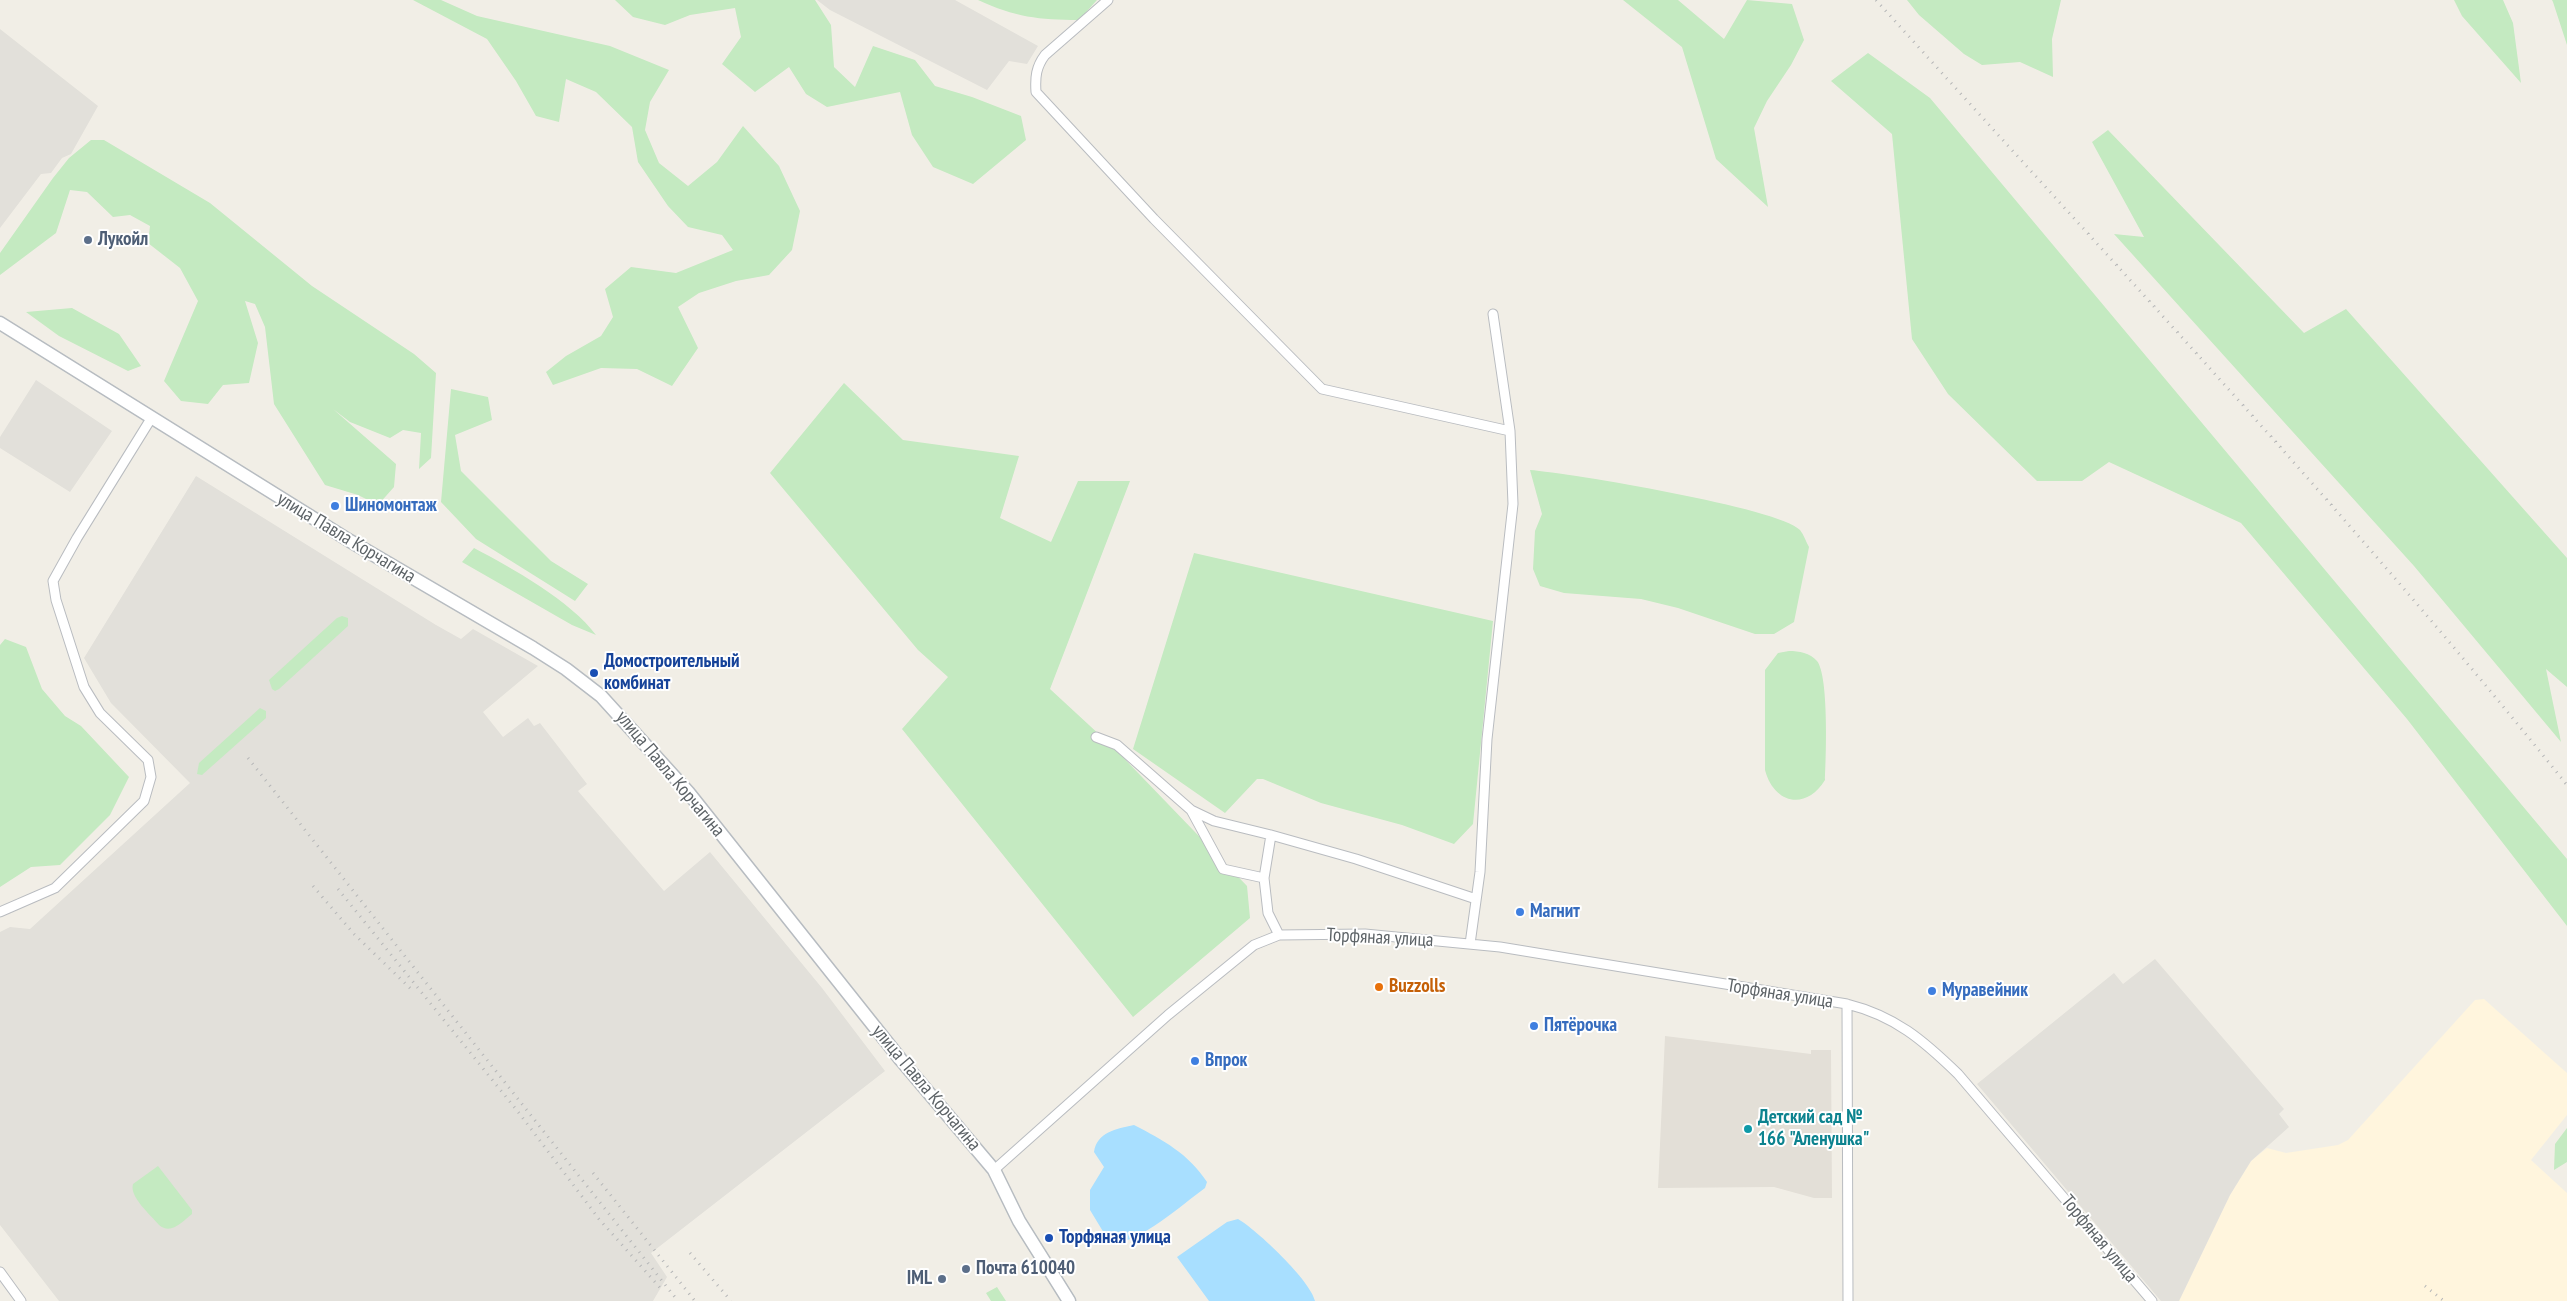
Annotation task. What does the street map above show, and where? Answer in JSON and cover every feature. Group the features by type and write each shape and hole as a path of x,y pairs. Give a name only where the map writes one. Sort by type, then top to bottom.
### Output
{"main road":[{"name":"улица Павла Корчагина","path":"0,323 350,541 551,658 602,696 688,792 901,1060 994,1170 1020,1222 1069,1301"}],"street":[{"path":"1108,0 1045,55 1038,64 1035,74 1036,92 1154,219 1322,389 1510,430"},
{"path":"1470,944 1483,828 1487,739 1511,533 1512,469 1510,430 1493,314"},
{"path":"0,912 55,888 144,801 149,785 151,777 148,760 100,713 84,687 56,600 53,581 77,538 152,417"},
{"path":"1096,737 1118,745 1192,810 1214,820 1356,859 1476,899"},
{"path":"1192,810 1223,869 1264,878"},
{"path":"1271,835 1264,878 1268,913 1278,935"},
{"name":"Торфяная улица","path":"994,1170 1168,1015 1254,944 1278,935 1365,934 1470,944 1847,1004 1870,1010 1892,1019 1925,1043 1958,1074 2152,1301"},
{"name":"Торфяная улица","path":"1847,1004 1848,1301"},
{"path":"0,1272 21,1301"}],"shaded area":[{"path":"817,0 955,0 1038,46 1027,64 1009,61 987,90 830,10"},
{"path":"0,29 98,106 71,154 62,158 51,173 41,174 0,228"},
{"path":"36,380 112,431 70,492 0,448 0,437"},
{"path":"196,476 461,639 473,629 538,666 483,712 503,737 528,718 534,726 540,723 587,784 578,791 664,891 710,852 822,988 885,1071 651,1253 667,1277 653,1301 59,1301 0,1225 0,932 10,927 30,929 190,783 111,703 84,658"},
{"path":"2155,959 2284,1109 2279,1114 2289,1127 2251,1161 2230,1195 2179,1301 2161,1301 1977,1084 2114,973 2123,984"},
{"path":"2484,999 2567,1073 2567,1115 2531,1160 2567,1193 2567,1301 2179,1301 2230,1195 2251,1161 2267,1148 2286,1153 2338,1145 2348,1140 2475,1000"},
{"path":"1665,1036 1811,1054 1811,1050 1831,1050 1832,1198 1814,1198 1774,1187 1658,1188"}],"green space":[{"path":"413,0 441,0 477,16 610,46 669,70 650,102 645,130 659,163 688,186 717,162 743,126 779,166 800,211 792,250 769,275 736,281 699,293 678,307 698,348 672,386 637,369 601,368 553,385 546,372 566,356 601,336 613,317 605,289 631,267 676,273 733,250 722,235 688,227 668,206 638,162 632,127 596,92 566,79 559,122 536,116 516,81 487,39"},
{"path":"615,0 815,0 831,25 834,67 855,87 873,46 915,60 935,86 972,97 1021,116 1026,140 973,184 933,167 912,135 900,92 827,107 806,94 789,67 755,92 722,64 741,37 735,8 690,15 665,25 633,17"},
{"path":"978,0 1097,0 1079,20 1052,19 1016,14"},
{"path":"1623,0 1678,0 1724,39 1747,0 1792,4 1804,40 1791,65 1767,101 1754,128 1768,207 1716,159 1682,47"},
{"path":"1907,0 2061,0 2052,39 2053,77 2020,62 1982,65 1964,54 1919,15"},
{"path":"2454,0 2503,0 2513,23 2521,83 2462,16"},
{"path":"2552,0 2567,0 2567,45 2553,2"},
{"path":"1868,53 1930,98 2567,859 2567,926 2407,719 2241,523 2109,462 2082,481 2037,481 1948,394 1912,339 1892,134 1831,81"},
{"path":"2108,130 2304,333 2346,309 2567,558 2567,687 2546,669 2561,742 2414,566 2114,234 2144,237 2092,142"},
{"path":"91,140 104,140 210,203 312,286 414,354 436,373 431,458 419,469 421,433 403,430 390,438 350,422 333,409 396,464 394,487 378,505 358,495 325,485 274,404 265,327 255,304 245,301 258,343 249,383 223,385 208,404 181,401 164,381 198,301 180,268 148,243 150,226 130,215 113,217 87,192 70,190 56,233 0,275 0,253 69,158"},
{"path":"72,308 119,334 141,366 128,371 59,336 26,312"},
{"path":"844,383 903,440 1019,456 1000,518 1051,542 1078,481 1130,481 1050,689 1115,749 1247,886 1250,918 1133,1017 902,729 948,677 918,650 770,473"},
{"path":"451,389 488,397 492,420 455,435 461,471 551,561 588,584 575,601 476,539 441,502"},
{"path":"1530,470 1627,485 1716,502 1784,521 1800,530 1809,547 1794,622 1774,634 1755,634 1678,608 1641,599 1564,593 1540,586 1533,569 1535,531 1542,514"},
{"path":"474,548 540,586 572,610 596,635 572,625 462,562"},
{"path":"1194,553 1493,621 1473,824 1454,844 1402,825 1321,803 1263,779 1257,779 1225,813 1133,749"},
{"path":"342,616 348,618 348,626 279,689 275,691 272,689 269,680 337,618"},
{"path":"5,639 26,647 42,689 65,716 81,726 129,777 110,815 60,865 31,867 0,887 0,645"},
{"path":"1789,651 1804,653 1817,661 1821,670 1825,699 1825,780 1817,790 1809,796 1800,799 1791,799 1783,796 1769,781 1765,770 1765,670 1778,653"},
{"path":"260,708 266,711 266,718 202,775 197,774 199,763"},
{"path":"2567,1128 2567,1162 2554,1170 2555,1144"},
{"path":"158,1166 192,1210 192,1214 180,1224 168,1229 159,1225 146,1211 137,1200 133,1189 133,1184"},
{"path":"997,1287 1006,1301 991,1301 986,1293"}],"water":[{"path":"1134,1125 1165,1142 1184,1156 1207,1182 1205,1188 1147,1231 1122,1242 1110,1243 1090,1210 1090,1190 1104,1167 1094,1152 1099,1140 1108,1132"},
{"path":"1238,1219 1247,1225 1294,1269 1304,1281 1315,1301 1209,1301 1177,1257 1227,1222"}],"railway":[{"path":"1876,0 2140,290 2314,485 2400,584 2567,785"},
{"path":"248,758 678,1301"},
{"path":"313,886 354,934 413,991"},
{"path":"338,889 519,1113 599,1219 663,1291"},
{"path":"593,1173 695,1301"},
{"path":"690,1253 731,1301"},
{"path":"2425,1286 2444,1301"}],"place":[{"name":"Лукойл","path":"88,240"},
{"name":"Шиномонтаж","path":"335,506"},
{"name":"Домостроительный комбинат","path":"594,673"},
{"name":"Магнит","path":"1520,912"},
{"name":"Buzzolls","path":"1379,987"},
{"name":"Муравейник","path":"1932,991"},
{"name":"Пятёрочка","path":"1534,1026"},
{"name":"Впрок","path":"1195,1061"},
{"name":"Детский сад № 166 \"Аленушка\"","path":"1748,1129"},
{"name":"Торфяная улица","path":"1049,1238"},
{"name":"Почта 610040","path":"966,1269"},
{"name":"IML","path":"942,1279"}]}
